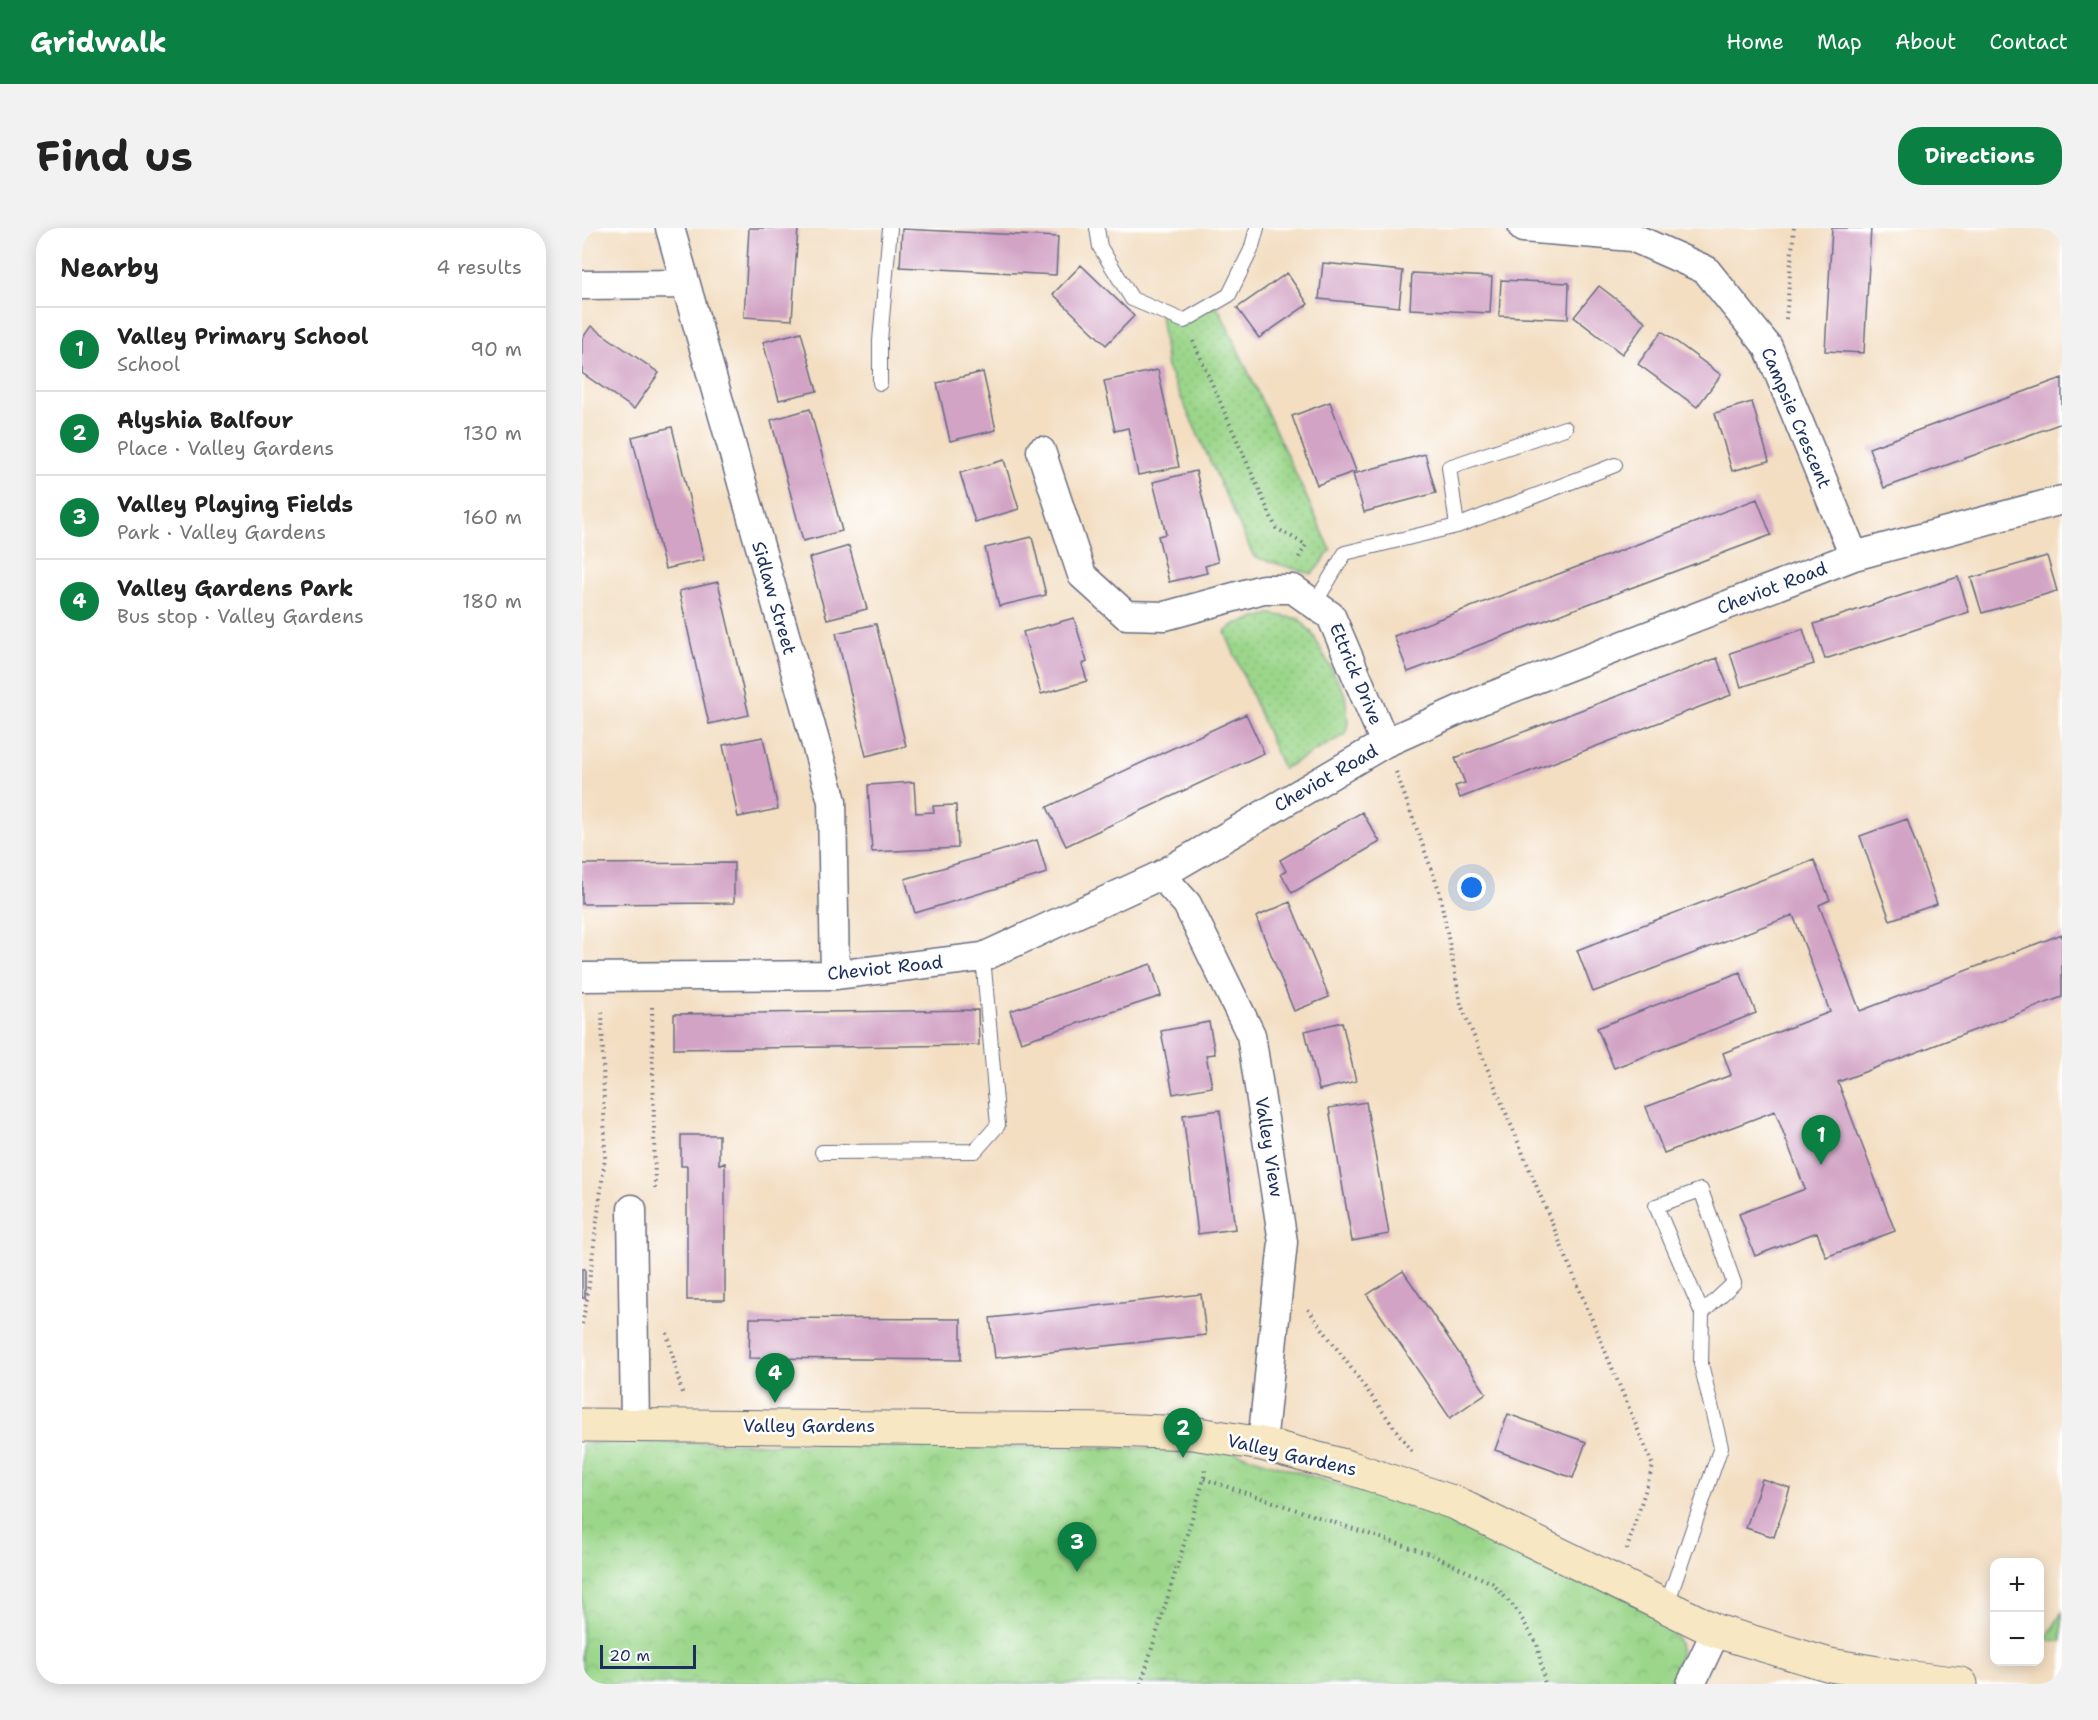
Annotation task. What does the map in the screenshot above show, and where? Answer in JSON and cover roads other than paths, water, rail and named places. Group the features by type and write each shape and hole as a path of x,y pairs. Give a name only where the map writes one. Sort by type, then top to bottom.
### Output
{"street":[{"name":"Sidlaw Street","path":"670,228 832,801 835,975"},
{"name":"Campsie Crescent","path":"1523,228 1632,233 1706,270 1768,347 1854,556"},
{"path":"582,285 685,284"},
{"path":"1041,451 1082,575 1126,615 1165,616 1263,589 1304,596"},
{"name":"Cheviot Road","path":"592,977 835,975 983,957 1161,874 1385,743 1479,701 1854,556 2062,500"},
{"name":"Ettrick Drive","path":"1304,596 1331,616 1385,743"},
{"name":"Valley View","path":"1161,874 1187,904 1251,1035 1284,1242 1262,1444"},
{"path":"632,1209 635,1425"},
{"name":"Valley Gardens","path":"582,1425 987,1428 1192,1433 1262,1444 1348,1467 1433,1495 1484,1517 1716,1631 1830,1665 1961,1684"},
{"path":"1691,1684 1716,1631"}],"lane":[{"path":"880,382 880,341 890,228"},
{"path":"1097,228 1100,247 1132,299 1184,321 1229,295 1251,250 1257,228"},
{"path":"1457,526 1449,466 1565,428"},
{"path":"1304,596 1345,553 1457,526 1614,465"},
{"path":"822,1152 975,1151 999,1125 983,957"},
{"path":"1666,1607 1721,1447 1701,1364 1702,1313 1656,1206 1701,1190 1734,1282 1702,1313"}],"place":[{"name":"Valley Primary School","path":"1821,1165"},
{"name":"Valley Gardens Park","path":"775,1403"},
{"name":"Alyshia Balfour","path":"1183,1458"},
{"name":"Valley Playing Fields","path":"1077,1572"}]}
